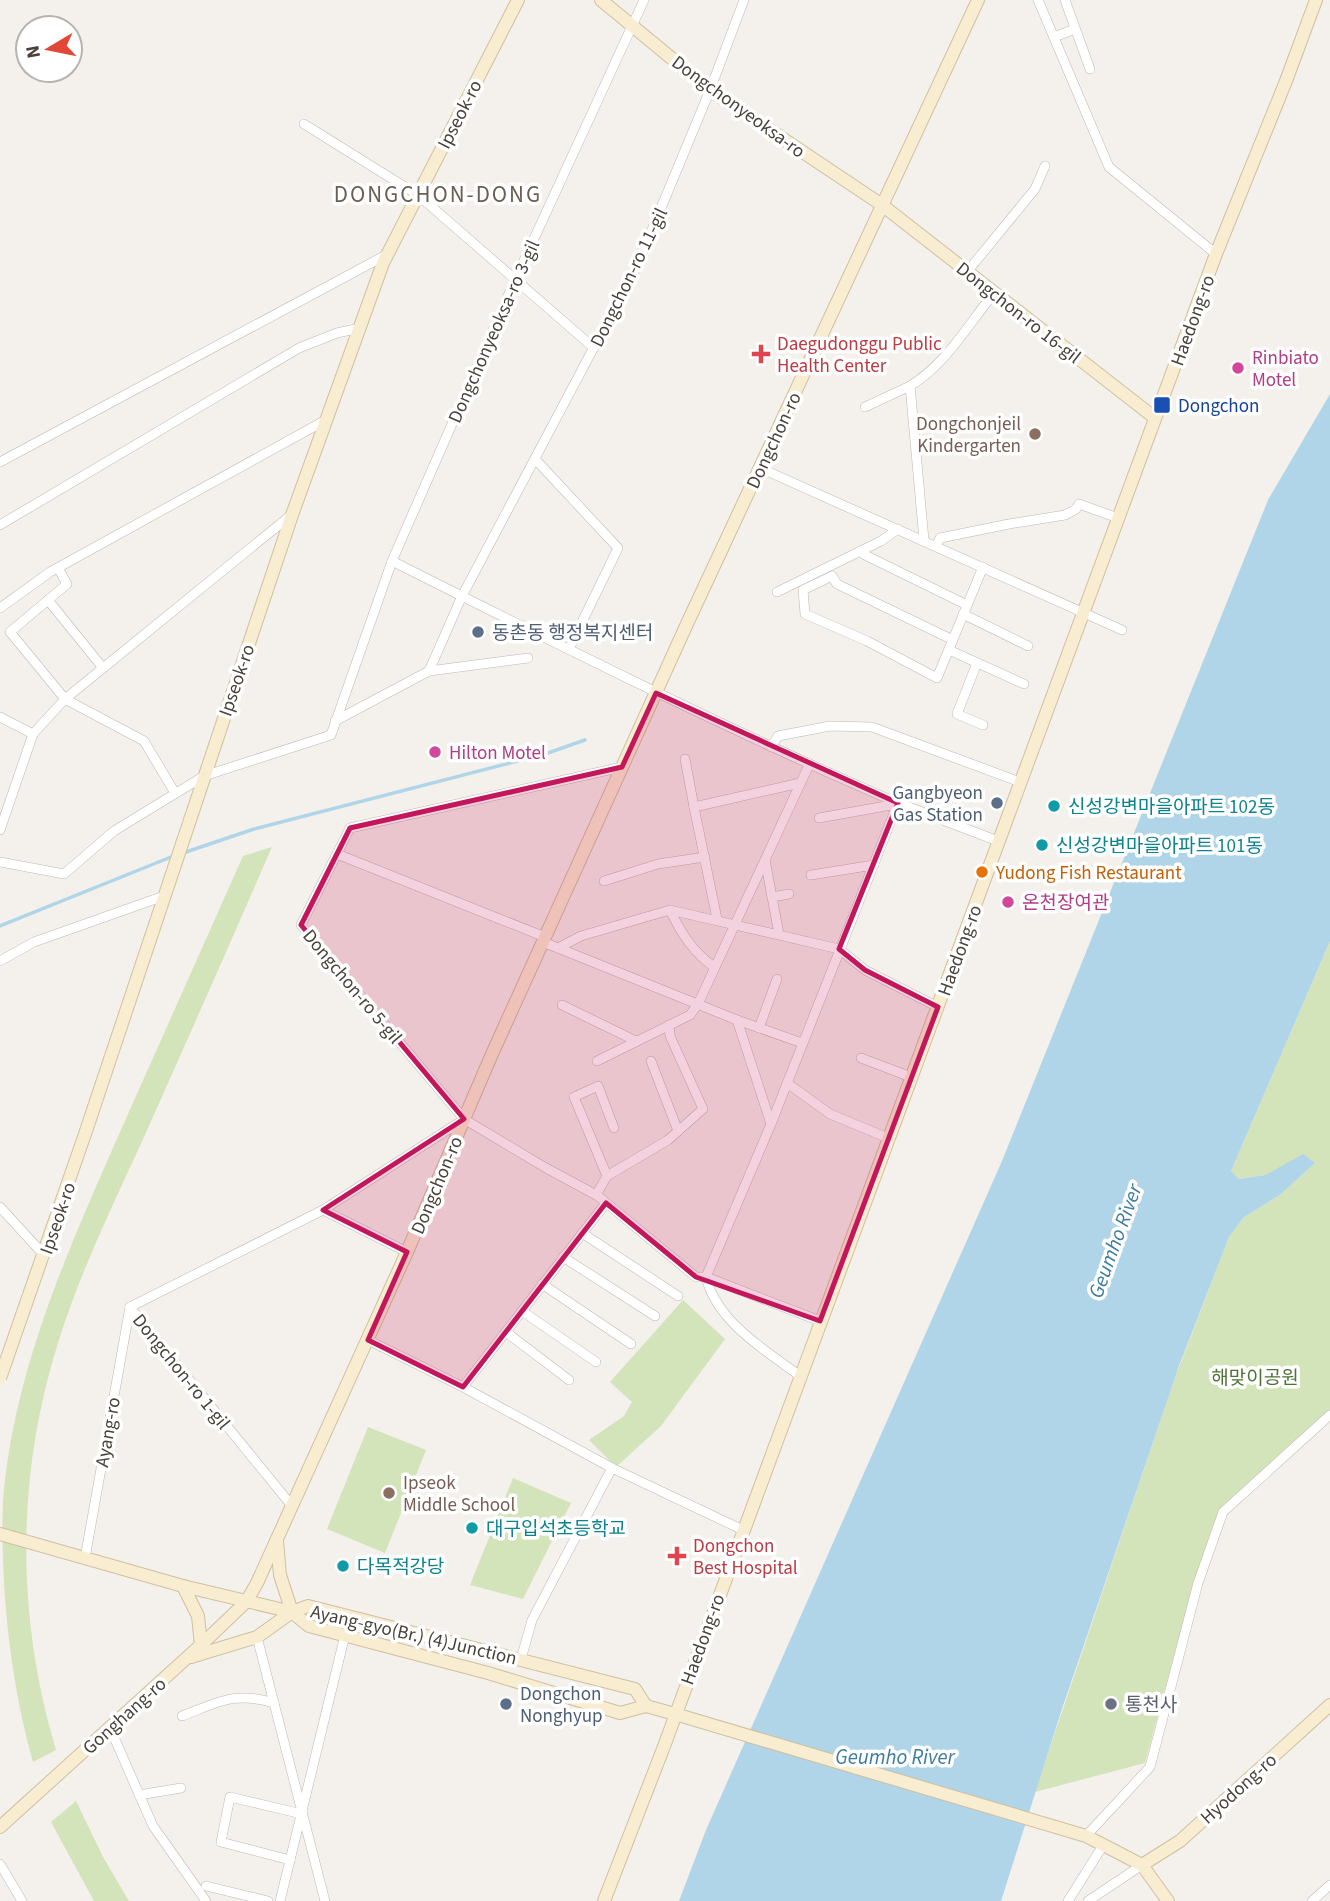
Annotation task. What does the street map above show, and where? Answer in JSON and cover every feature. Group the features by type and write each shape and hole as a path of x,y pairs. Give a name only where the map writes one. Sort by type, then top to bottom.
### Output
{"main road":[{"name":"Ipseok-ro","path":"3,1370 292,515 360,328 388,254 518,0"},
{"name":"Dongchonyeoksa-ro","path":"601,0 710,90 882,205"},
{"name":"Dongchon-ro","path":"246,1602 368,1340 622,767 978,0"},
{"name":"Haedong-ro","path":"604,1901 663,1749 1216,254 1316,0"},
{"name":"Dongchon-ro 16-gil","path":"882,205 1155,418"},
{"path":"0,1534 183,1586 292,1612"},
{"path":"277,1540 280,1575 292,1612"},
{"path":"183,1586 198,1616 201,1645"},
{"name":"Gonghang-ro","path":"0,1827 246,1602"},
{"name":"Ayang-gyo(Br.) (4)Junction","path":"292,1612 309,1606 635,1689 646,1706"},
{"path":"186,1658 257,1637 292,1612"},
{"name":"Ayang-gyo(Br.) (4)Junction","path":"292,1612 309,1626 488,1673 620,1713 646,1706 1086,1836"},
{"name":"Hyodong-ro","path":"1142,1865 1180,1841 1330,1705"},
{"path":"1086,1836 1142,1865 1168,1901"}],"street":[{"name":"Dongchonyeoksa-ro 3-gil","path":"204,776 331,735 392,561 515,280 644,0"},
{"name":"Dongchon-ro 11-gil","path":"429,671 462,596 638,266 744,0"},
{"path":"1038,0 1109,167 1216,254"},
{"path":"1065,0 1090,69"},
{"path":"1054,37 1075,29"},
{"path":"304,124 418,195 594,348"},
{"path":"967,272 1035,189 1045,166"},
{"path":"0,462 388,254"},
{"path":"864,407 927,376 942,361 994,293"},
{"path":"0,525 299,348 337,333 360,328"},
{"path":"910,386 924,540"},
{"path":"0,608 58,568 326,420"},
{"path":"535,460 618,548 569,649"},
{"path":"760,468 1122,629"},
{"path":"936,546 940,538 1065,515 1079,504 1118,518"},
{"path":"0,830 33,734 65,699 292,515"},
{"path":"777,592 881,541 898,529"},
{"path":"861,551 1028,646"},
{"path":"392,561 656,693 809,765 998,841"},
{"path":"953,640 837,584 832,576 803,590 805,614 867,641 937,678 949,650 983,567"},
{"path":"0,640 67,584 58,568"},
{"path":"48,600 103,668"},
{"path":"11,631 65,699 144,741 175,793"},
{"path":"949,650 1024,684"},
{"path":"335,721 429,671 528,658"},
{"path":"977,663 957,714 983,725"},
{"path":"0,717 33,734"},
{"path":"771,747 778,736 799,730 830,726 873,727 1020,782"},
{"path":"685,759 717,919"},
{"path":"597,1061 690,1015 698,1004 809,765"},
{"path":"622,767 351,828 337,854 544,939 558,948 737,1020 802,1043"},
{"path":"0,862 64,874 114,831 204,776"},
{"path":"694,807 800,783"},
{"path":"819,818 898,803"},
{"path":"800,1376 739,1330 710,1293 706,1277 772,1124 898,803"},
{"name":"Dongchon-ro 5-gil","path":"337,854 301,925 464,1119"},
{"path":"604,881 658,864 705,857"},
{"path":"765,859 779,934"},
{"path":"811,875 874,864"},
{"path":"772,897 789,894"},
{"path":"0,961 34,942 164,896"},
{"path":"558,948 581,936 670,909 839,949 865,970 938,1007"},
{"path":"670,909 682,934 695,951 714,967"},
{"path":"760,1028 777,979"},
{"path":"562,1005 636,1041"},
{"path":"737,1020 772,1124"},
{"path":"596,1195 607,1177 667,1140 703,1109 670,1036 669,1025"},
{"path":"861,1058 911,1077"},
{"path":"651,1060 678,1131"},
{"path":"787,1083 830,1114 888,1138"},
{"path":"607,1177 574,1097 598,1086 614,1129"},
{"path":"464,1119 596,1195 696,1277 706,1277 820,1321"},
{"name":"Dongchon-ro 1-gil","path":"292,1506 130,1307 323,1210 464,1119"},
{"path":"463,1387 606,1203"},
{"path":"0,1207 44,1255"},
{"path":"323,1210 407,1252"},
{"path":"582,1233 678,1296"},
{"path":"563,1257 655,1317"},
{"path":"542,1284 631,1344"},
{"name":"Ayang-ro","path":"85,1558 130,1307"},
{"path":"522,1311 596,1362"},
{"path":"506,1332 569,1380"},
{"path":"368,1340 463,1387 612,1468 743,1530"},
{"path":"1086,1836 1150,1767 1198,1583 1223,1512 1330,1415"},
{"path":"521,1660 532,1620 612,1468"},
{"path":"280,1901 345,1635"},
{"path":"257,1637 325,1901"},
{"path":"182,1716 239,1697 274,1703"},
{"path":"110,1728 153,1826 205,1901"},
{"path":"139,1796 181,1788"},
{"path":"290,1860 221,1842 230,1797 302,1814"},
{"path":"1068,1901 1104,1844"},
{"path":"0,1864 22,1901"},
{"path":"1088,1901 1142,1865"},
{"path":"1312,1901 1330,1885"},
{"path":"206,1886 268,1901"}],"highlighted area":[{"path":"656,693 898,803 839,949 865,970 938,1007 820,1321 696,1277 606,1203 463,1387 368,1340 407,1252 323,1210 464,1119 301,925 350,828 622,767"}],"green space":[{"path":"272,847 88,1261 67,1315 44,1393 28,1495 26,1546 34,1649 56,1750 33,1762 18,1699 8,1632 2,1532 9,1451 31,1357 81,1221 243,856"},
{"name":"해맞이공원","path":"1330,941 1330,1410 1224,1504 1195,1578 1145,1763 1035,1792 1173,1383 1229,1237 1244,1217 1280,1195 1314,1164 1303,1155 1265,1175 1239,1179 1231,1171"},
{"path":"683,1300 725,1339 661,1426 616,1467 589,1440 624,1416 632,1402 610,1382"},
{"path":"368,1427 426,1450 385,1553 327,1529"},
{"path":"513,1478 571,1503 523,1599 470,1585"},
{"path":"76,1801 103,1857 129,1901 94,1901 51,1822"}],"water":[{"name":"Geumho River","path":"1330,394 1330,941 1231,1171 1239,1179 1265,1175 1303,1154 1315,1163 1280,1195 1244,1217 1229,1237 1179,1366 1062,1709 1001,1901 679,1901 706,1830 1002,1161 1268,500"}],"waterway":[{"path":"183,853 254,829 545,754 585,740"},
{"path":"0,926 176,855"}],"place":[{"name":"Daegudonggu Public Health Center","path":"761,354"},
{"name":"Rinbiato Motel","path":"1238,368"},
{"name":"Dongchon","path":"1162,405"},
{"name":"Dongchonjeil Kindergarten","path":"1035,434"},
{"name":"동촌동 행정복지센터","path":"478,632"},
{"name":"Hilton Motel","path":"435,752"},
{"name":"Gangbyeon Gas Station","path":"997,803"},
{"name":"신성강변마을아파트 102동","path":"1054,806"},
{"name":"신성강변마을아파트 101동","path":"1042,845"},
{"name":"Yudong Fish Restaurant","path":"982,872"},
{"name":"온천장여관","path":"1008,902"},
{"name":"Ipseok Middle School","path":"389,1493"},
{"name":"대구입석초등학교","path":"472,1528"},
{"name":"Dongchon Best Hospital","path":"677,1556"},
{"name":"다목적강당","path":"343,1566"},
{"name":"Dongchon Nonghyup","path":"506,1704"},
{"name":"통천사","path":"1111,1704"}],"district":[{"name":"DONGCHON-DONG","path":"438,194"}]}
